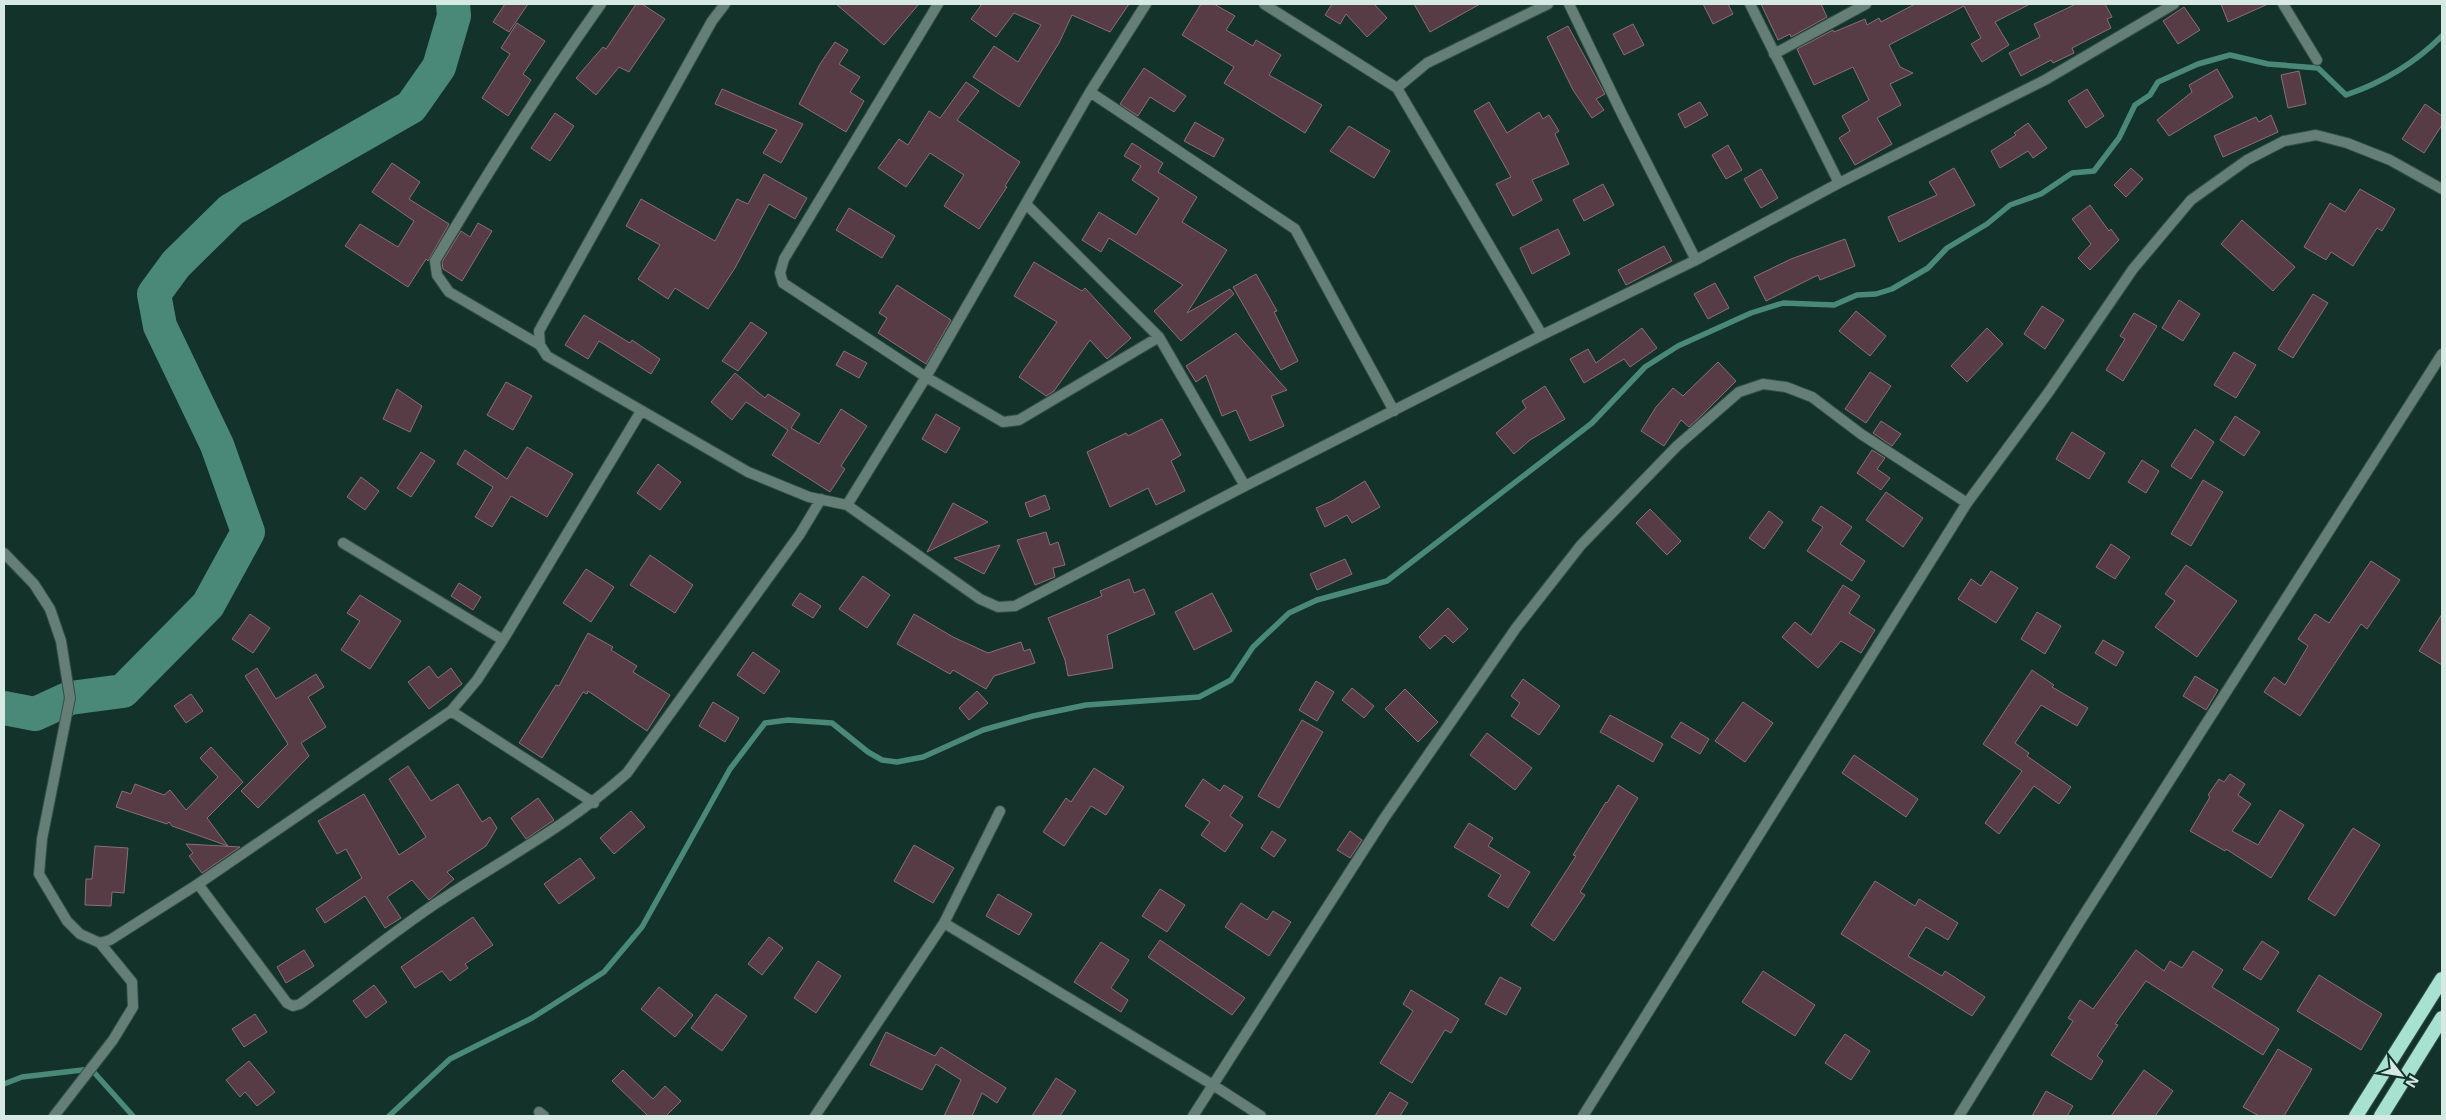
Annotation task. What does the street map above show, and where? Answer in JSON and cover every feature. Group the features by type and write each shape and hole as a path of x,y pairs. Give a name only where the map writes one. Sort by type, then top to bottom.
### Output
{"highway":[{"path":"2356,1116 2442,979"},
{"path":"2380,1116 2442,1018"}],"street":[{"path":"601,4 552,72 434,261 437,276 449,292 540,346 548,356 641,411 748,472 809,497 847,505 980,599 998,607 1015,606 1244,486 1542,335 1696,260 1839,183 2045,80 2174,4"},
{"path":"540,346 540,331 712,21 725,4"},
{"path":"938,4 784,259 780,273 783,282 926,377 1003,422 1019,420 1159,337"},
{"path":"847,505 926,377 1090,92 1146,4"},
{"path":"1264,4 1397,88 1542,335"},
{"path":"1397,88 1427,63 1548,4"},
{"path":"1569,4 1696,260"},
{"path":"1750,4 1839,183"},
{"path":"1774,54 1866,4"},
{"path":"2283,4 2317,60"},
{"path":"1090,92 1295,230 1394,411"},
{"path":"1583,1116 1967,503 2048,394 2133,269 2191,200 2247,160 2284,142 2316,135 2347,143 2390,160 2442,189"},
{"path":"1026,204 1159,337 1244,486"},
{"path":"1959,1116 2442,354"},
{"path":"1193,1116 1385,817 1516,628 1581,545 1677,446 1739,392 1764,384 1786,387 1812,397 1861,434 1967,503"},
{"path":"100,943 110,940 198,884 451,711 477,680 503,640 641,411"},
{"path":"198,884 287,1003 293,1006 300,1004 432,906 594,803 627,774 800,534 821,499"},
{"path":"344,543 503,640"},
{"path":"4,553 34,584 50,609 61,641 70,698 42,839 39,874 67,921 80,934 100,943 132,982 134,1007 112,1040 54,1116"},
{"path":"451,711 594,803"},
{"path":"815,1116 944,923 1000,811"},
{"path":"944,923 1213,1085 1261,1116"}],"building":[{"path":"505,4 528,4 509,32 493,22"},
{"path":"636,4 642,4 665,19 629,72 619,67 596,95 576,78 603,47 606,49"},
{"path":"836,4 919,4 884,45"},
{"path":"982,4 1129,4 1110,32 1072,15 1059,43 1019,107 973,77 994,46 1018,62 1041,25 1014,13 996,37 971,19"},
{"path":"1201,4 1214,4 1235,16 1226,30 1253,46 1256,40 1281,55 1269,75 1322,105 1305,133 1224,83 1234,67 1182,35"},
{"path":"1332,4 1374,4 1387,18 1367,37 1346,14 1340,24 1325,15"},
{"path":"1414,4 1480,4 1430,32"},
{"path":"1703,4 1728,4 1733,14 1713,24"},
{"path":"1761,4 1821,4 1827,17 1791,37 1790,34 1778,40"},
{"path":"1915,4 2030,4 1995,22 2009,45 1982,62 1971,44 1981,38 1964,6 1889,45 1900,67 1913,73 1890,84 1901,105 1877,118 1892,144 1855,165 1839,138 1850,131 1842,116 1869,100 1853,67 1814,85 1797,49 1833,30 1834,32 1865,19 1867,25 1879,18 1881,22"},
{"path":"2076,4 2105,4 2112,17 2107,19 2111,28 2072,48 2074,53 2053,63 2051,60 2021,76 2009,53 2040,37 2034,24"},
{"path":"2221,4 2268,4 2228,22"},
{"path":"2184,7 2200,30 2178,44 2163,21"},
{"path":"517,23 545,41 523,74 531,80 508,116 482,98 510,54 501,48"},
{"path":"1633,24 1644,45 1624,55 1613,34"},
{"path":"1568,26 1605,94 1596,99 1604,110 1592,118 1573,90 1547,37"},
{"path":"835,42 848,50 839,64 860,77 850,92 864,101 846,132 799,104 820,64"},
{"path":"1144,68 1186,96 1174,112 1150,97 1138,116 1120,104"},
{"path":"2217,69 2233,97 2169,136 2157,120 2192,92 2189,85"},
{"path":"2299,71 2306,104 2288,108 2281,75"},
{"path":"966,82 979,91 957,120 1020,162 1005,186 1007,187 979,229 944,206 964,175 930,153 906,187 878,168 899,139 908,145 929,111 940,118"},
{"path":"722,89 803,124 781,163 763,153 777,130 715,104"},
{"path":"2087,89 2104,116 2086,128 2068,101"},
{"path":"1489,102 1507,133 1539,112 1543,119 1549,115 1559,131 1555,134 1569,164 1532,180 1542,200 1513,216 1496,184 1511,177 1474,111"},
{"path":"1700,102 1708,115 1685,128 1678,114"},
{"path":"2425,104 2442,116 2442,125 2424,153 2402,139"},
{"path":"555,113 574,126 550,161 531,148"},
{"path":"2271,115 2278,132 2223,157 2214,136 2256,117 2259,122"},
{"path":"1195,122 1224,139 1214,157 1184,141"},
{"path":"2028,123 2047,148 2033,158 2028,151 2000,168 1991,151 2016,135 2014,133"},
{"path":"1349,126 1390,151 1374,178 1330,151"},
{"path":"1132,143 1163,163 1158,172 1197,197 1182,222 1227,250 1187,313 1230,289 1234,294 1181,341 1154,311 1183,285 1109,238 1101,252 1082,240 1099,212 1136,235 1159,198 1132,180 1141,166 1124,156"},
{"path":"1728,145 1742,170 1726,179 1712,155"},
{"path":"392,163 420,182 409,199 449,224 428,261 426,259 408,287 345,246 360,224 398,247 414,221 372,192"},
{"path":"1954,168 1975,205 1899,242 1888,217 1937,195 1929,182"},
{"path":"2131,168 2143,179 2126,197 2114,185"},
{"path":"1761,169 1778,198 1761,208 1744,179"},
{"path":"764,174 807,198 795,219 769,204 735,268 708,309 675,288 668,299 638,279 660,245 626,226 641,199 715,241 737,199 748,204"},
{"path":"1603,184 1614,205 1584,221 1573,200"},
{"path":"2360,189 2395,209 2382,231 2377,228 2353,266 2331,252 2326,260 2304,247 2330,203 2345,212"},
{"path":"2090,205 2109,231 2111,229 2119,240 2090,270 2078,258 2091,244 2072,219"},
{"path":"849,208 895,236 882,258 836,230"},
{"path":"2242,220 2295,267 2273,291 2221,244"},
{"path":"478,223 492,231 462,281 443,269 442,262 461,231 470,237"},
{"path":"1558,229 1570,254 1532,274 1520,248"},
{"path":"1845,239 1855,266 1820,280 1818,275 1766,301 1754,277 1791,259"},
{"path":"1664,246 1672,261 1626,285 1618,270"},
{"path":"1034,262 1082,291 1085,288 1131,338 1107,359 1090,340 1054,391 1046,396 1019,377 1057,322 1014,296"},
{"path":"1256,274 1277,311 1274,312 1298,361 1281,370 1233,287"},
{"path":"1715,283 1729,308 1708,319 1694,294"},
{"path":"897,285 951,320 926,364 878,333 887,318 879,313"},
{"path":"2313,294 2328,303 2293,358 2278,349"},
{"path":"2179,300 2200,314 2183,341 2162,328"},
{"path":"2042,306 2064,320 2045,349 2024,334"},
{"path":"1856,311 1886,336 1870,356 1839,331"},
{"path":"2134,313 2157,326 2123,381 2106,370 2125,339 2120,336"},
{"path":"584,315 630,343 632,340 660,359 651,374 599,341 588,359 565,345"},
{"path":"751,322 767,333 738,371 722,361"},
{"path":"1642,328 1657,348 1630,367 1624,359 1584,383 1570,359 1588,349 1596,363"},
{"path":"1987,328 2003,344 1967,382 1951,366"},
{"path":"1236,333 1287,390 1271,396 1284,426 1250,441 1236,410 1222,416 1206,375 1196,382 1186,366"},
{"path":"844,351 867,363 859,378 836,365"},
{"path":"2234,352 2256,365 2236,398 2214,385"},
{"path":"1718,362 1736,381 1689,427 1681,420 1664,446 1641,431 1656,407 1673,388 1683,396"},
{"path":"1870,372 1891,386 1866,423 1845,409"},
{"path":"735,373 765,398 768,394 800,414 791,428 819,444 841,409 867,426 841,466 845,469 830,492 772,455 788,430 746,402 732,420 711,402"},
{"path":"506,382 532,396 513,430 487,415"},
{"path":"1545,386 1565,419 1530,440 1514,454 1496,433 1526,408 1522,401"},
{"path":"397,389 422,406 410,432 383,419"},
{"path":"936,414 960,428 946,453 922,439"},
{"path":"2235,416 2260,432 2244,456 2220,440"},
{"path":"1162,419 1181,455 1171,461 1185,491 1156,505 1148,488 1110,507 1087,452 1126,433 1128,436"},
{"path":"1881,421 1901,434 1892,446 1873,433"},
{"path":"2195,429 2214,442 2191,479 2171,466"},
{"path":"2072,432 2105,453 2089,479 2056,459"},
{"path":"527,447 573,474 547,517 511,496 492,527 475,517 493,487 457,464 465,450 507,479"},
{"path":"1872,450 1885,458 1877,469 1890,478 1881,490 1857,473"},
{"path":"421,452 435,461 411,497 397,488"},
{"path":"2142,460 2159,471 2146,493 2128,482"},
{"path":"658,464 681,482 660,510 637,493"},
{"path":"361,477 379,491 365,510 347,497"},
{"path":"2203,480 2223,492 2191,546 2171,534"},
{"path":"1365,481 1380,507 1352,523 1347,515 1325,527 1316,508 1332,501"},
{"path":"1886,492 1923,518 1903,547 1866,520"},
{"path":"1045,495 1050,509 1030,517 1025,503"},
{"path":"953,503 988,522 927,552"},
{"path":"1821,506 1852,527 1840,544 1865,561 1852,581 1807,551 1823,527 1812,520"},
{"path":"1650,509 1681,541 1667,555 1636,523"},
{"path":"1769,511 1783,522 1764,549 1749,538"},
{"path":"1046,532 1050,545 1058,542 1065,565 1053,568 1055,577 1035,585 1017,540"},
{"path":"2111,544 2130,557 2115,579 2096,567"},
{"path":"1000,545 984,574 954,558"},
{"path":"650,555 693,585 675,613 630,585"},
{"path":"1345,559 1352,574 1317,590 1310,574"},
{"path":"2371,561 2400,580 2367,629 2361,624 2300,716 2264,692 2274,677 2285,685 2308,646 2298,639 2315,614 2329,623"},
{"path":"2186,565 2237,601 2197,657 2155,627 2175,601 2165,594"},
{"path":"586,569 614,587 591,622 563,603"},
{"path":"1991,571 2018,588 1996,623 1958,599 1971,579 1981,586"},
{"path":"863,576 890,595 867,628 839,609"},
{"path":"1129,579 1134,593 1144,589 1155,614 1107,635 1113,668 1068,676 1065,660 1048,618 1102,596 1100,591"},
{"path":"459,583 481,597 473,610 451,596"},
{"path":"1843,585 1860,596 1849,613 1875,630 1861,653 1841,641 1818,668 1782,637 1795,622 1811,635"},
{"path":"800,593 821,606 813,618 792,605"},
{"path":"1212,593 1232,631 1194,650 1175,612"},
{"path":"360,595 401,621 370,669 341,650 360,621 347,613"},
{"path":"1448,608 1468,629 1453,643 1445,635 1430,649 1419,637"},
{"path":"2037,612 2061,626 2045,654 2021,639"},
{"path":"250,614 270,628 253,653 232,639"},
{"path":"914,614 953,637 988,653 1021,642 1024,651 1030,649 1035,663 994,676 986,689 953,670 950,674 897,644"},
{"path":"2442,614 2442,665 2419,651"},
{"path":"588,633 613,647 611,650 637,666 633,672 670,695 647,731 588,691 587,694 583,692 542,758 519,743 556,685 559,686"},
{"path":"2103,640 2124,652 2116,666 2095,653"},
{"path":"753,652 780,671 764,694 737,675"},
{"path":"429,666 438,678 451,668 462,684 429,709 408,682"},
{"path":"257,668 276,699 316,674 324,687 308,697 326,727 301,743 309,756 258,808 241,791 288,744 245,676"},
{"path":"2032,670 2054,685 2052,687 2088,708 2077,726 2041,705 2015,743 2029,753 2027,756 2071,787 2059,804 2034,786 1999,834 1985,823 2022,771 1983,744"},
{"path":"2195,676 2218,690 2206,710 2183,696"},
{"path":"1523,679 1560,706 1539,735 1511,716 1520,703 1511,696"},
{"path":"1316,681 1334,692 1317,721 1299,710"},
{"path":"1352,688 1374,706 1364,718 1342,700"},
{"path":"1405,689 1438,722 1418,742 1385,709"},
{"path":"977,691 988,703 969,720 959,708"},
{"path":"191,694 203,711 186,723 174,706"},
{"path":"713,702 739,718 725,742 699,726"},
{"path":"1743,702 1773,723 1745,762 1715,741"},
{"path":"1610,715 1663,744 1653,762 1600,732"},
{"path":"1302,720 1323,732 1279,808 1258,796"},
{"path":"1681,722 1709,739 1700,754 1671,737"},
{"path":"1487,733 1532,768 1515,790 1470,755"},
{"path":"211,747 243,782 207,818 228,846 172,826 169,822 167,824 116,807 122,791 131,794 135,784 164,795 170,790 186,810 218,777 200,758"},
{"path":"1854,755 1918,799 1906,817 1842,773"},
{"path":"408,766 431,801 458,784 482,822 490,817 497,828 486,846 447,872 454,879 429,900 412,880 387,897 401,918 385,928 365,896 325,923 316,909 362,878 346,849 337,854 318,821 364,794 399,855 426,837 389,779"},
{"path":"1094,768 1124,787 1106,815 1091,806 1064,846 1043,832 1066,798 1071,802"},
{"path":"2230,774 2245,784 2238,795 2251,804 2232,831 2258,845 2280,810 2304,825 2271,878 2226,849 2225,851 2190,831 2210,797 2208,795 2219,779 2224,782"},
{"path":"1203,779 1220,791 1224,785 1243,797 1230,816 1243,825 1225,852 1201,835 1210,822 1185,806"},
{"path":"1618,785 1638,798 1580,892 1585,895 1554,941 1531,925 1576,856 1573,855"},
{"path":"538,798 554,820 526,839 511,818"},
{"path":"631,811 645,827 614,854 600,838"},
{"path":"1469,823 1493,838 1488,846 1530,872 1508,908 1488,896 1501,875 1454,847"},
{"path":"2353,828 2380,845 2335,916 2308,899"},
{"path":"1272,831 1286,840 1274,857 1261,848"},
{"path":"1350,831 1362,840 1350,858 1337,850"},
{"path":"186,844 240,847 202,873 189,856 193,853"},
{"path":"914,845 954,868 933,903 894,881"},
{"path":"95,846 128,848 124,893 112,892 111,906 85,905 86,879 92,879"},
{"path":"580,858 595,878 559,904 544,884"},
{"path":"1875,881 1915,906 1919,899 1958,923 1948,940 1926,927 1908,956 1942,976 1945,971 1985,997 1972,1016 1841,934"},
{"path":"1160,889 1185,905 1167,932 1142,916"},
{"path":"998,894 1032,914 1019,935 986,916"},
{"path":"1241,903 1267,920 1273,911 1291,922 1269,956 1225,927"},
{"path":"473,917 493,945 465,964 468,968 450,981 442,971 415,988 401,967"},
{"path":"769,937 783,948 762,975 748,964"},
{"path":"1160,940 1245,998 1232,1015 1148,957"},
{"path":"2262,941 2279,952 2261,980 2243,969"},
{"path":"1101,942 1129,960 1111,988 1128,1000 1121,1012 1074,982"},
{"path":"304,950 314,966 286,983 277,967"},
{"path":"2136,950 2164,971 2170,961 2182,968 2193,951 2223,970 2212,987 2279,1029 2263,1055 2146,981 2115,1024 2118,1025 2097,1056 2103,1061 2091,1080 2051,1055 2073,1021 2068,1018 2080,1000 2093,1009"},
{"path":"818,961 841,976 816,1013 794,998"},
{"path":"1763,971 1815,1005 1795,1036 1742,1002"},
{"path":"2319,975 2382,1014 2361,1050 2297,1011"},
{"path":"1500,977 1521,988 1506,1015 1485,1004"},
{"path":"374,985 387,1002 366,1018 353,1001"},
{"path":"659,987 693,1015 675,1037 641,1009"},
{"path":"1411,990 1459,1019 1451,1033 1445,1030 1412,1083 1380,1063 1413,1011 1403,1004"},
{"path":"716,994 747,1016 722,1051 691,1028"},
{"path":"255,1014 267,1032 244,1047 232,1029"},
{"path":"886,1032 935,1056 941,1047 1006,1088 997,1103 982,1093 972,1116 944,1116 961,1080 936,1064 922,1090 870,1065"},
{"path":"1845,1034 1870,1051 1851,1080 1825,1063"},
{"path":"2278,1049 2312,1069 2284,1116 2259,1116 2243,1107"},
{"path":"249,1061 275,1092 257,1106 245,1092 240,1097 226,1080"},
{"path":"623,1070 653,1099 665,1086 681,1101 666,1116 648,1116 612,1081"},
{"path":"2144,1070 2173,1091 2155,1116 2111,1116"},
{"path":"1056,1078 1076,1091 1060,1116 1032,1116"},
{"path":"2046,1091 2073,1106 2067,1116 2032,1116"},
{"path":"1390,1092 1408,1103 1400,1116 1375,1116"}],"waterway":[{"path":"4,708 35,714 70,698 123,691 208,605 248,532 217,445 160,326 154,294 176,264 231,210 411,107 439,67 454,16 453,4"},
{"path":"389,1116 450,1059 532,1018 604,972 642,927 730,769 765,723 788,720 832,723 868,752 882,760 897,762 923,757 983,730 1033,716 1086,705 1199,697 1231,680 1253,647 1289,613 1317,600 1387,581 1592,423 1645,367 1678,346 1751,313 1783,303 1834,305 1857,295 1876,294 1892,289 1928,268 1947,248 1987,224 2010,205 2041,194 2072,173 2094,171 2119,138 2135,105 2150,95 2158,82 2198,64 2230,55 2268,64 2318,68 2346,95 2372,85 2397,71 2421,55 2442,36"},
{"path":"4,1084 22,1077 91,1069 133,1116"}]}
